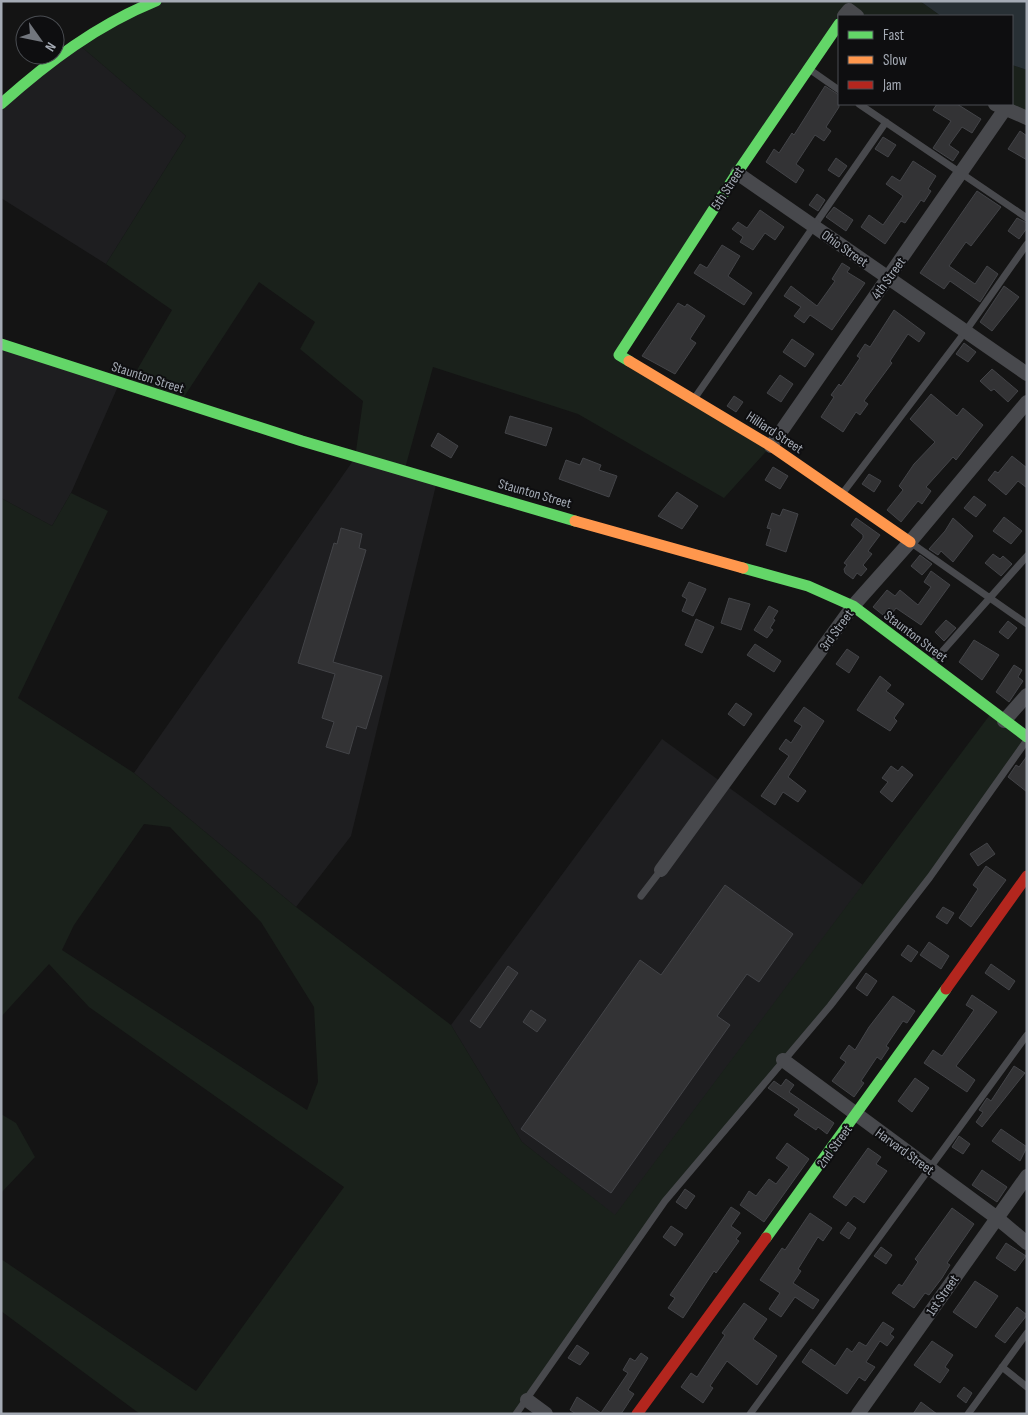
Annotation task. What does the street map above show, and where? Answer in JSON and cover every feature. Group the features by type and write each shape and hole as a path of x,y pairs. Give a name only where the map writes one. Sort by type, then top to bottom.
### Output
{"street":[{"path":"1,104 76,43 142,4 156,1"},
{"name":"5th Street","path":"619,355 737,173 838,25"},
{"path":"1000,106 1027,118"},
{"name":"4th Street","path":"771,446 961,173 1000,106"},
{"name":"Ohio Street","path":"737,173 1027,374"},
{"name":"Staunton Street","path":"1,344 127,387 369,462 808,586 852,606 1027,739"},
{"name":"Hilliard Street","path":"619,355 771,446 910,542"},
{"name":"3rd Street","path":"661,870 852,606 910,542 1027,402"},
{"path":"1004,721 1027,695"},
{"name":"2nd Street","path":"637,1414 856,1115 1027,876"},
{"name":"Harvard Street","path":"783,1060 997,1218 1027,1243"},
{"name":"1st Street","path":"858,1414 1027,1176"},
{"path":"527,1400 546,1414"}],"lane":[{"path":"808,69 838,89"},
{"path":"860,105 1027,218"},
{"path":"693,400 886,122"},
{"path":"842,495 965,332 1027,244"},
{"path":"910,542 1027,624"},
{"path":"930,665 1027,556"},
{"path":"516,1414 664,1201 830,1006 930,877 1027,739"},
{"path":"641,896 661,870"},
{"path":"750,1414 1027,1035"},
{"path":"968,1414 1027,1333"},
{"path":"1002,1367 1027,1388"}],"shaded area":[{"path":"140,1 920,1 940,15 856,15 849,10 846,15 838,15 838,26 619,355 771,446 724,498 578,414 433,367 404,472 355,458 363,401 300,349 315,322 259,282 180,403 127,387 172,310 106,264 186,136 77,43"},
{"path":"920,1 1027,1 1027,70 1013,65 1013,15 940,15"},
{"path":"77,43 186,136 106,264 1,198 1,104 50,65 65,65 65,53"},
{"path":"1013,65 1027,70 1027,118 997,105 1013,105"},
{"path":"1,344 119,384 71,493 52,526 1,498"},
{"path":"355,458 437,481 351,836 296,907 134,773"},
{"path":"71,493 108,511 18,698 134,773 296,907 451,1025 522,1142 615,1215 992,712 1027,737 930,877 830,1006 664,1201 516,1414 140,1414 1,1311 1,1259 196,1391 344,1187 89,1007 49,964 1,1017 1,498 52,526","holes":["144,824 170,827 261,922 314,1007 318,1082 307,1110 62,950 74,925"]},
{"path":"662,739 863,885 615,1216 522,1142 451,1025"},
{"path":"1,1114 16,1123 35,1157 1,1193"}],"building":[{"path":"825,86 838,94 839,107 826,127 831,131 824,141 815,135 796,164 804,170 796,183 766,162 774,149 779,153 792,133 794,135"},
{"path":"936,105 959,105 981,119 972,133 962,127 949,145 959,152 953,161 933,148 951,121 933,110"},
{"path":"1020,131 1027,136 1027,160 1008,149"},
{"path":"883,137 896,145 888,157 875,149"},
{"path":"836,158 847,166 839,177 828,170"},
{"path":"913,161 936,176 928,189 931,191 924,202 921,200 905,223 901,221 885,244 861,227 869,215 883,225 903,196 886,184 892,176 900,181"},
{"path":"977,191 1001,207 971,246 966,242 949,266 975,284 987,266 998,274 980,302 950,281 944,289 920,273"},
{"path":"817,194 825,200 818,211 809,205"},
{"path":"834,207 853,220 846,231 826,217"},
{"path":"760,210 784,227 775,240 765,233 753,250 740,242 743,237 732,229 738,222 747,228"},
{"path":"1017,218 1027,223 1027,228 1019,239 1008,231"},
{"path":"722,245 740,256 728,276 752,293 744,305 694,273 700,264 707,268"},
{"path":"842,263 850,268 847,272 865,283 832,330 810,315 804,323 794,316 801,307 784,296 791,286 817,306 835,281 832,279"},
{"path":"1004,286 1019,297 992,331 980,322"},
{"path":"678,303 685,307 687,304 705,316 690,339 696,343 675,374 642,356"},
{"path":"894,310 925,333 919,342 908,334 890,361 892,363 864,401 868,404 860,415 856,412 843,432 821,417 834,397 831,395 839,384 841,386 860,358 857,356 865,344 870,347"},
{"path":"792,339 814,354 805,367 783,352"},
{"path":"964,343 976,352 968,362 956,354"},
{"path":"992,369 1018,391 1008,402 994,389 991,391 980,381"},
{"path":"780,375 793,384 781,402 767,393"},
{"path":"931,394 957,416 963,408 983,425 956,460 953,457 926,487 931,491 922,504 918,501 901,522 887,510 903,490 899,486 914,464 935,442 910,419"},
{"path":"734,396 743,402 736,412 727,406"},
{"path":"510,416 552,428 546,446 505,433"},
{"path":"438,433 458,446 451,458 431,446"},
{"path":"1012,456 1027,468 1027,488 1018,481 1006,495 988,480 995,471 998,473"},
{"path":"583,458 601,465 599,470 617,476 609,497 559,479 566,460 580,465"},
{"path":"773,467 788,476 780,489 765,480"},
{"path":"869,474 881,481 874,492 862,484"},
{"path":"677,492 698,506 682,529 658,516"},
{"path":"974,496 986,505 976,517 964,508"},
{"path":"783,509 798,514 786,552 766,545 771,529 767,528 772,513 780,516"},
{"path":"1004,517 1022,531 1011,544 993,531"},
{"path":"856,518 880,535 868,551 872,554 863,565 867,569 861,576 857,573 853,579 845,573 844,569 847,565 844,563 863,538 863,535 851,525"},
{"path":"953,518 973,536 953,562 941,551 938,555 929,549 945,531"},
{"path":"341,528 362,534 359,548 366,550 333,662 382,676 366,729 357,726 349,754 326,747 334,722 322,718 335,674 298,663 334,543 337,544"},
{"path":"993,554 1000,559 1003,556 1012,564 1001,576 985,563"},
{"path":"920,555 932,564 922,575 911,566"},
{"path":"931,571 950,585 921,625 896,608 893,612 889,608 883,615 873,607 887,590 895,596 900,590 918,605 931,587 924,582"},
{"path":"689,582 706,589 693,616 682,611 687,599 682,596"},
{"path":"729,598 750,604 741,630 721,623"},
{"path":"769,606 778,611 770,628 773,630 767,638 754,630"},
{"path":"696,619 714,627 702,653 685,645"},
{"path":"946,620 956,628 944,641 935,632"},
{"path":"1008,621 1017,628 1008,639 999,632"},
{"path":"974,640 999,655 982,680 959,662"},
{"path":"755,644 781,661 774,672 747,655"},
{"path":"847,649 859,657 849,673 836,664"},
{"path":"1014,665 1022,670 1018,677 1023,681 1009,702 996,692"},
{"path":"880,676 891,685 886,691 904,704 894,718 897,721 890,731 857,710"},
{"path":"736,703 752,714 744,726 728,714"},
{"path":"804,707 824,721 788,777 806,791 798,802 783,792 775,805 761,796 789,756 779,749 786,739 791,743 802,726 794,721"},
{"path":"1027,756 1027,792 1008,777 1016,765 1019,767"},
{"path":"891,766 898,771 902,766 913,775 892,802 880,792 888,782 882,778"},
{"path":"987,843 995,854 978,866 970,854"},
{"path":"986,866 1006,880 971,927 959,918 978,889 973,885"},
{"path":"725,885 793,934 759,982 747,974 717,1016 730,1025 611,1193 521,1129 640,960 661,975"},
{"path":"943,907 954,913 947,924 936,917"},
{"path":"929,942 949,956 941,969 920,955"},
{"path":"908,945 918,952 911,962 901,955"},
{"path":"991,964 1015,981 1009,990 985,973"},
{"path":"508,966 518,973 480,1028 470,1021"},
{"path":"866,973 877,981 867,996 856,988"},
{"path":"972,995 997,1012 956,1066 975,1080 967,1092 924,1063 933,1050 942,1056 974,1010 966,1005"},
{"path":"893,996 915,1011 907,1023 903,1021 886,1046 889,1048 881,1060 877,1057 861,1081 864,1083 854,1097 832,1081 846,1062 840,1058 849,1045 855,1050 869,1027"},
{"path":"531,1010 546,1020 537,1032 523,1022"},
{"path":"1014,1066 1025,1073 982,1127 976,1122 983,1112 979,1110 987,1098 991,1101"},
{"path":"915,1078 929,1088 912,1112 898,1101"},
{"path":"786,1079 794,1085 789,1092 834,1123 827,1134 818,1127 816,1130 794,1115 799,1109 768,1088 774,1081 781,1086"},
{"path":"1001,1129 1027,1147 1020,1161 992,1141"},
{"path":"959,1136 970,1144 963,1154 952,1147"},
{"path":"787,1143 809,1159 764,1222 740,1205 749,1191 756,1196 769,1179 776,1184 789,1167 776,1158"},
{"path":"868,1148 881,1157 876,1164 887,1171 864,1203 854,1196 846,1206 833,1197"},
{"path":"982,1170 1007,1187 997,1202 972,1185"},
{"path":"685,1189 695,1196 686,1209 676,1202"},
{"path":"731,1207 740,1213 731,1226 741,1233 736,1239 739,1241 716,1273 714,1271 683,1318 668,1308 675,1298 670,1295"},
{"path":"952,1208 974,1224 947,1263 950,1265 942,1278 929,1295 925,1293 914,1308 892,1293 899,1284 902,1286 918,1262 915,1259"},
{"path":"810,1213 832,1228 823,1241 818,1237 798,1269 801,1271 793,1283 819,1300 813,1309 795,1297 781,1317 769,1309 780,1293 760,1280 782,1248 785,1250"},
{"path":"848,1222 856,1228 849,1239 840,1233"},
{"path":"671,1226 683,1234 675,1246 663,1237"},
{"path":"1006,1243 1026,1256 1015,1271 996,1258"},
{"path":"881,1247 892,1255 886,1264 874,1256"},
{"path":"975,1281 998,1296 976,1328 953,1312"},
{"path":"744,1303 767,1319 753,1339 777,1356 757,1385 727,1361 710,1386 713,1388 703,1403 681,1387 691,1373 697,1377 725,1335 722,1333"},
{"path":"1017,1307 1027,1315 1005,1343 995,1336"},
{"path":"883,1322 894,1329 890,1334 894,1337 887,1346 880,1341 866,1362 875,1367 865,1381 859,1377 847,1394 802,1362 811,1349 835,1366 847,1348 852,1352 859,1342 866,1346"},
{"path":"932,1341 953,1355 945,1367 949,1370 940,1383 914,1365"},
{"path":"577,1345 589,1353 580,1365 568,1358"},
{"path":"641,1353 648,1358 628,1390 634,1394 621,1414 576,1414 570,1410 577,1397 601,1413 628,1373 623,1370 630,1358 635,1361"},
{"path":"964,1387 972,1393 966,1403 957,1396"},
{"path":"921,1402 937,1414 913,1414"}],"traffic: fast":[{"path":"1,104 55,59 93,33 156,1"},
{"path":"629,361 619,355 737,173 838,25"},
{"path":"1,344 302,441 575,521"},
{"path":"743,568 808,586 853,606 1027,737"},
{"path":"766,1238 946,989"}],"traffic: slow":[{"path":"629,361 771,446 910,542"},
{"path":"575,521 743,568"}],"traffic: jam":[{"path":"946,989 1027,876"},
{"path":"637,1414 766,1238"}]}
